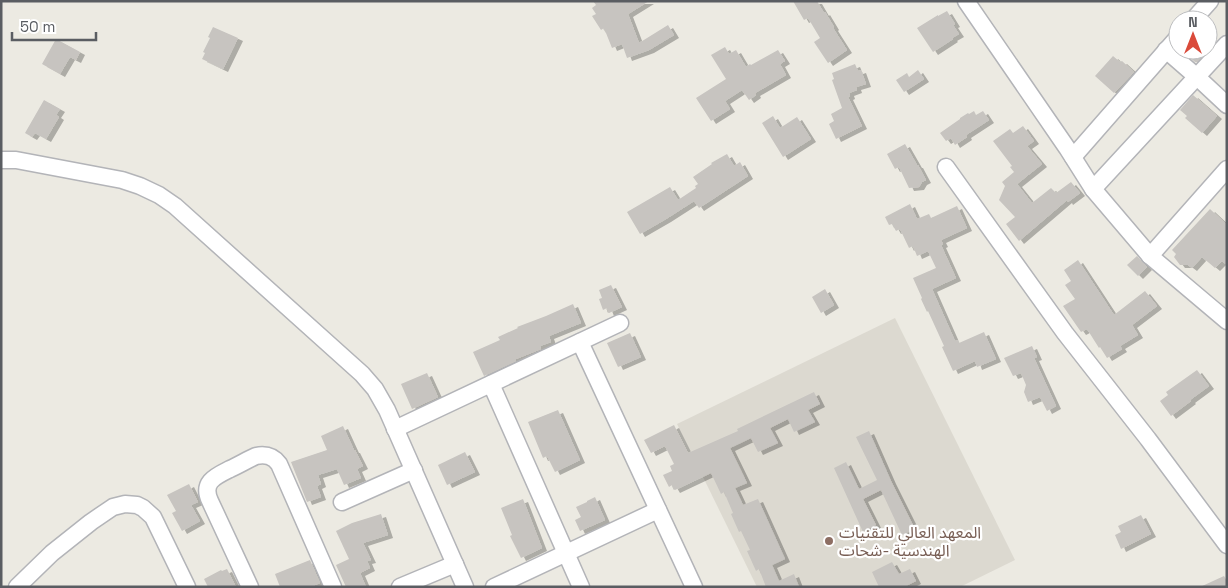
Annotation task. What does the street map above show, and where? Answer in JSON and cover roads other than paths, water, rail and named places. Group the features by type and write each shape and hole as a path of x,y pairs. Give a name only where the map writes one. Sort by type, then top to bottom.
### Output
{"street":[{"path":"966,1 1093,189 1150,256 1227,322"},
{"path":"1093,189 1227,44"},
{"path":"1073,157 1166,50 1227,106"},
{"path":"1,160 16,160 122,180 159,195 175,206 362,374 382,399 465,587"},
{"path":"946,167 1065,333 1148,439 1227,545"},
{"path":"1150,256 1227,169"},
{"path":"395,429 620,323"},
{"path":"580,342 694,587"},
{"path":"491,384 581,587"},
{"path":"250,587 207,492 210,483 216,476 261,455 271,457 279,464 333,587"},
{"path":"342,502 414,470"},
{"path":"16,587 52,553 84,527 113,507 125,504 137,505 153,517 187,587"},
{"path":"494,587 658,510"},
{"path":"400,587 455,564"}],"place":[{"name":"المعهد العالي للتقنيات الهندسية -شحات","path":"829,541"}]}
